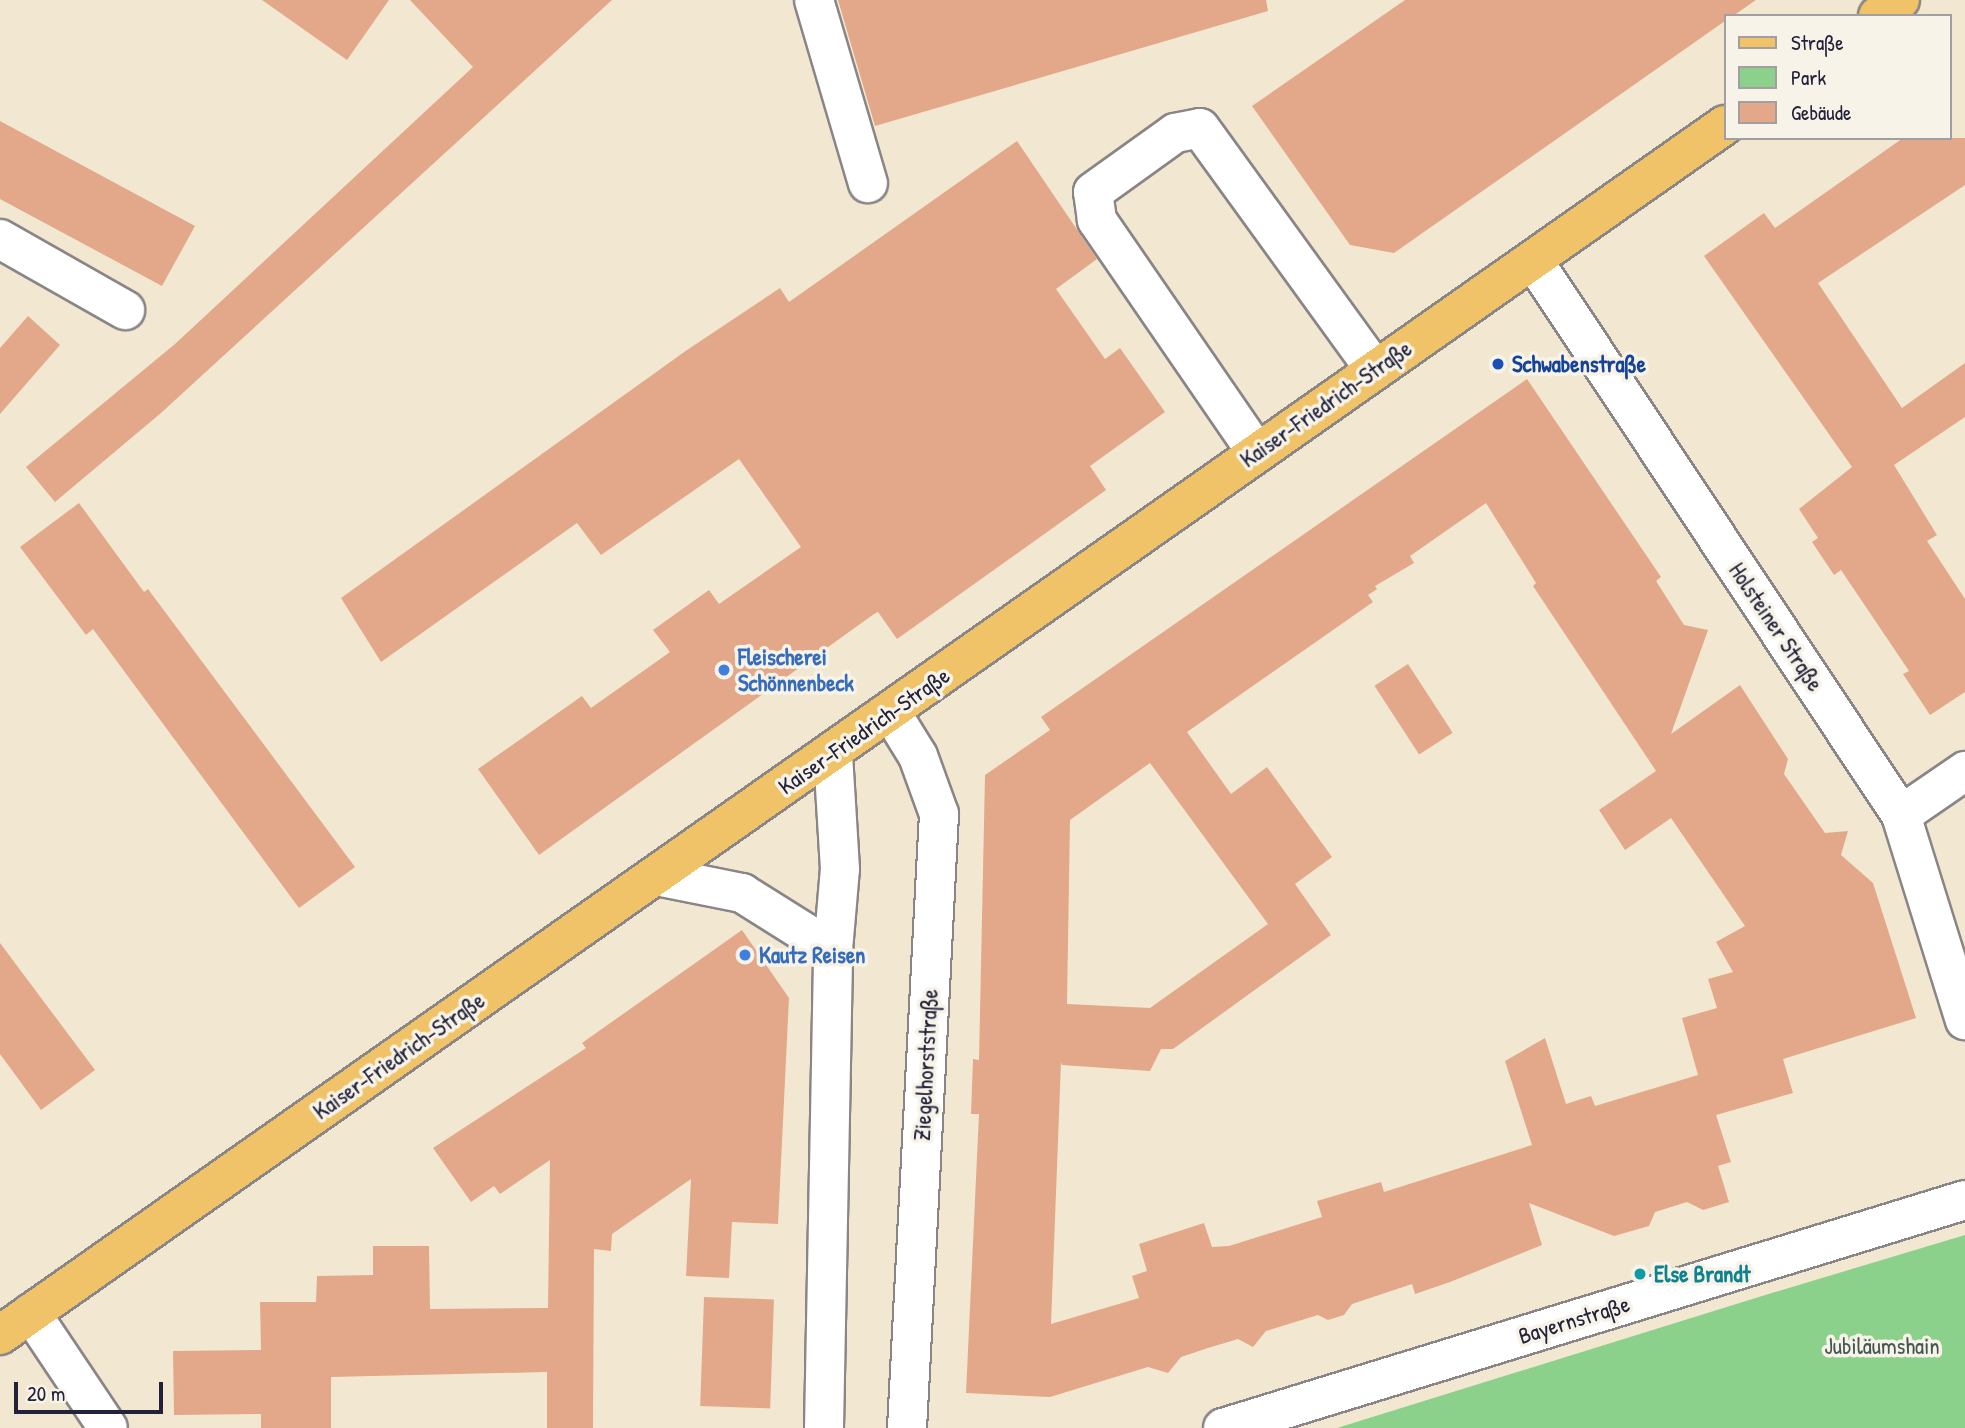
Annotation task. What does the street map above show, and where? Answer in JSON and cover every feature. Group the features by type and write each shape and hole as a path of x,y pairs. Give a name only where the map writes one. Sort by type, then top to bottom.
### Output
{"main road":[{"path":"1881,14 1900,0"},
{"name":"Kaiser-Friedrich-Straße","path":"0,1335 833,752 892,714 1257,453 1724,126"}],"street":[{"path":"814,0 868,183"},
{"path":"1257,453 1097,220 1093,191 1175,132 1200,128 1375,370"},
{"path":"0,239 125,310"},
{"name":"Holsteiner Straße","path":"1533,260 1901,815 1965,1020"},
{"name":"Ziegelhorststraße","path":"892,714 918,756 939,814 907,1428"},
{"path":"824,1428 833,950 840,869 833,752"},
{"path":"1901,815 1965,771"},
{"path":"657,876 742,893 833,950"},
{"name":"Bayernstraße","path":"1223,1428 1965,1200"},
{"path":"31,1314 108,1428"}],"green space":[{"name":"Jubiläumshain","path":"1965,1235 1965,1428 1337,1428 1762,1296"}],"building":[{"path":"262,0 389,0 347,60"},
{"path":"410,0 612,0 161,413 55,502 26,467 175,344 473,67"},
{"path":"838,0 1266,0 1268,11 875,126"},
{"path":"1405,0 1756,0 1736,14 1724,14 1724,22 1394,253 1350,245 1252,106"},
{"path":"0,121 195,226 162,286 0,199"},
{"path":"1965,138 1965,185 1818,283 1902,408 1965,363 1965,417 1894,465 1937,535 1927,541 1965,599 1965,692 1930,715 1903,674 1909,671 1841,570 1834,575 1812,542 1818,538 1799,509 1852,467 1704,256 1764,213 1775,228 1900,140"},
{"path":"1017,141 1097,259 1056,289 1105,359 1120,348 1165,412 1090,466 1106,490 897,639 878,612 874,614 539,855 478,769 582,696 591,708 670,652 653,630 709,590 719,604 801,547 739,459 601,555 577,523 381,662 341,598 687,350 780,288 789,302"},
{"path":"28,316 60,345 0,414 0,348"},
{"path":"1527,379 1661,577 1656,581 1684,625 1708,630 1671,734 1740,685 1788,759 1784,774 1825,833 1848,831 1841,855 1873,883 1916,1018 1783,1059 1793,1093 1716,1115 1731,1162 1718,1166 1729,1202 1703,1210 1687,1202 1655,1212 1649,1226 1614,1236 1529,1203 1542,1245 1415,1294 1412,1284 1352,1304 1344,1315 1328,1320 1318,1315 1266,1331 1253,1347 1238,1339 1208,1348 1181,1357 1168,1373 1148,1367 1050,1397 966,1393 979,1114 971,1114 973,1059 979,1060 985,775 1050,730 1041,717","holes":["1486,503 1536,583 1533,586 1656,771 1599,810 1625,850 1671,818 1745,926 1716,942 1733,972 1708,979 1717,1008 1682,1018 1698,1075 1595,1106 1591,1096 1566,1104 1545,1038 1505,1061 1532,1145 1384,1192 1381,1182 1317,1201 1322,1217 1229,1246 1212,1247 1204,1223 1139,1244 1147,1271 1132,1276 1139,1298 1051,1324 1061,1062 1062,1065 1150,1071 1161,1049 1173,1049 1331,935 1295,884 1332,857 1267,767 1231,794 1187,732 1373,602 1368,595 1377,589 1375,586 1414,563 1410,556","1150,763 1268,924 1150,1008 1067,1004 1070,820"]},
{"path":"79,503 144,592 148,589 355,867 299,908 93,629 86,635 20,547"},
{"path":"1408,664 1453,733 1419,755 1374,686"},
{"path":"742,930 789,998 778,1224 732,1222 729,1278 686,1276 691,1179 612,1234 611,1251 594,1249 593,1428 547,1428 547,1372 331,1377 331,1428 261,1428 261,1414 174,1415 173,1351 261,1350 260,1302 316,1302 317,1276 373,1275 373,1246 429,1246 430,1309 548,1308 550,1160 500,1194 494,1186 471,1202 433,1148 586,1048 582,1043"},
{"path":"0,943 95,1070 41,1110 0,1054"},
{"path":"704,1297 774,1299 770,1408 700,1406"}],"place":[{"name":"Schwabenstraße","path":"1498,364"},
{"name":"Fleischerei Schönnenbeck","path":"724,670"},
{"name":"Kautz Reisen","path":"745,955"},
{"name":"Else Brandt","path":"1640,1274"}]}
